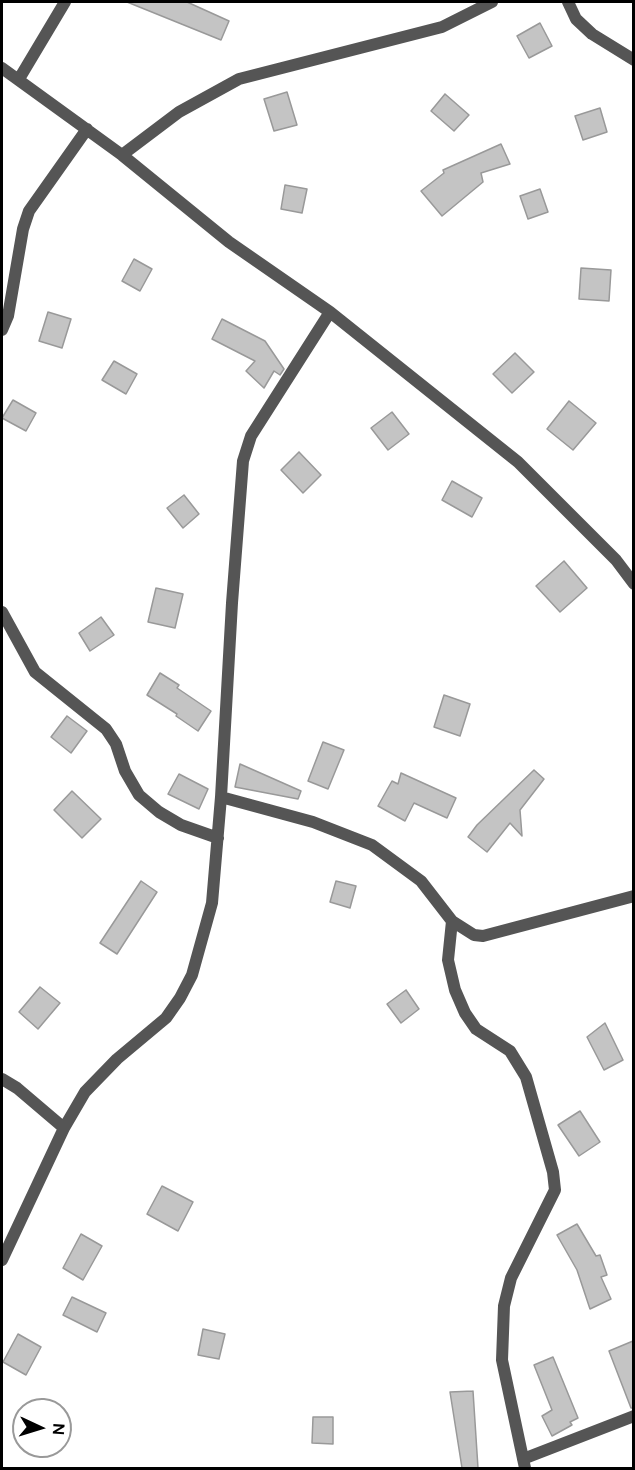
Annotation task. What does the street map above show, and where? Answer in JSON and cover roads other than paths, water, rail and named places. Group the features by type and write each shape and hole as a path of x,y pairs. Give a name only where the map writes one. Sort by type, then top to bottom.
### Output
{"street":[{"path":"19,79 65,2"},
{"path":"122,155 179,112 239,80 442,27 492,2"},
{"path":"568,2 576,19 592,34 633,60"},
{"path":"2,68 122,155 229,242 330,312 518,462 616,560 633,584"},
{"path":"2,330 8,316 23,229 29,211 87,129"},
{"path":"2,1260 64,1128 85,1092 117,1059 166,1018 192,975 212,903 243,461 251,436 330,312"},
{"path":"2,612 35,672 106,729 116,744 125,771 139,795 159,812 181,825 218,838"},
{"path":"221,797 313,822 372,845 421,881 452,921 474,935 483,936 633,896"},
{"path":"452,921 448,960 455,990 465,1013 476,1029 510,1051 526,1077 553,1172 555,1190 511,1278 504,1305 502,1360 524,1464 633,1416"},
{"path":"2,1079 17,1088 64,1128"}]}
